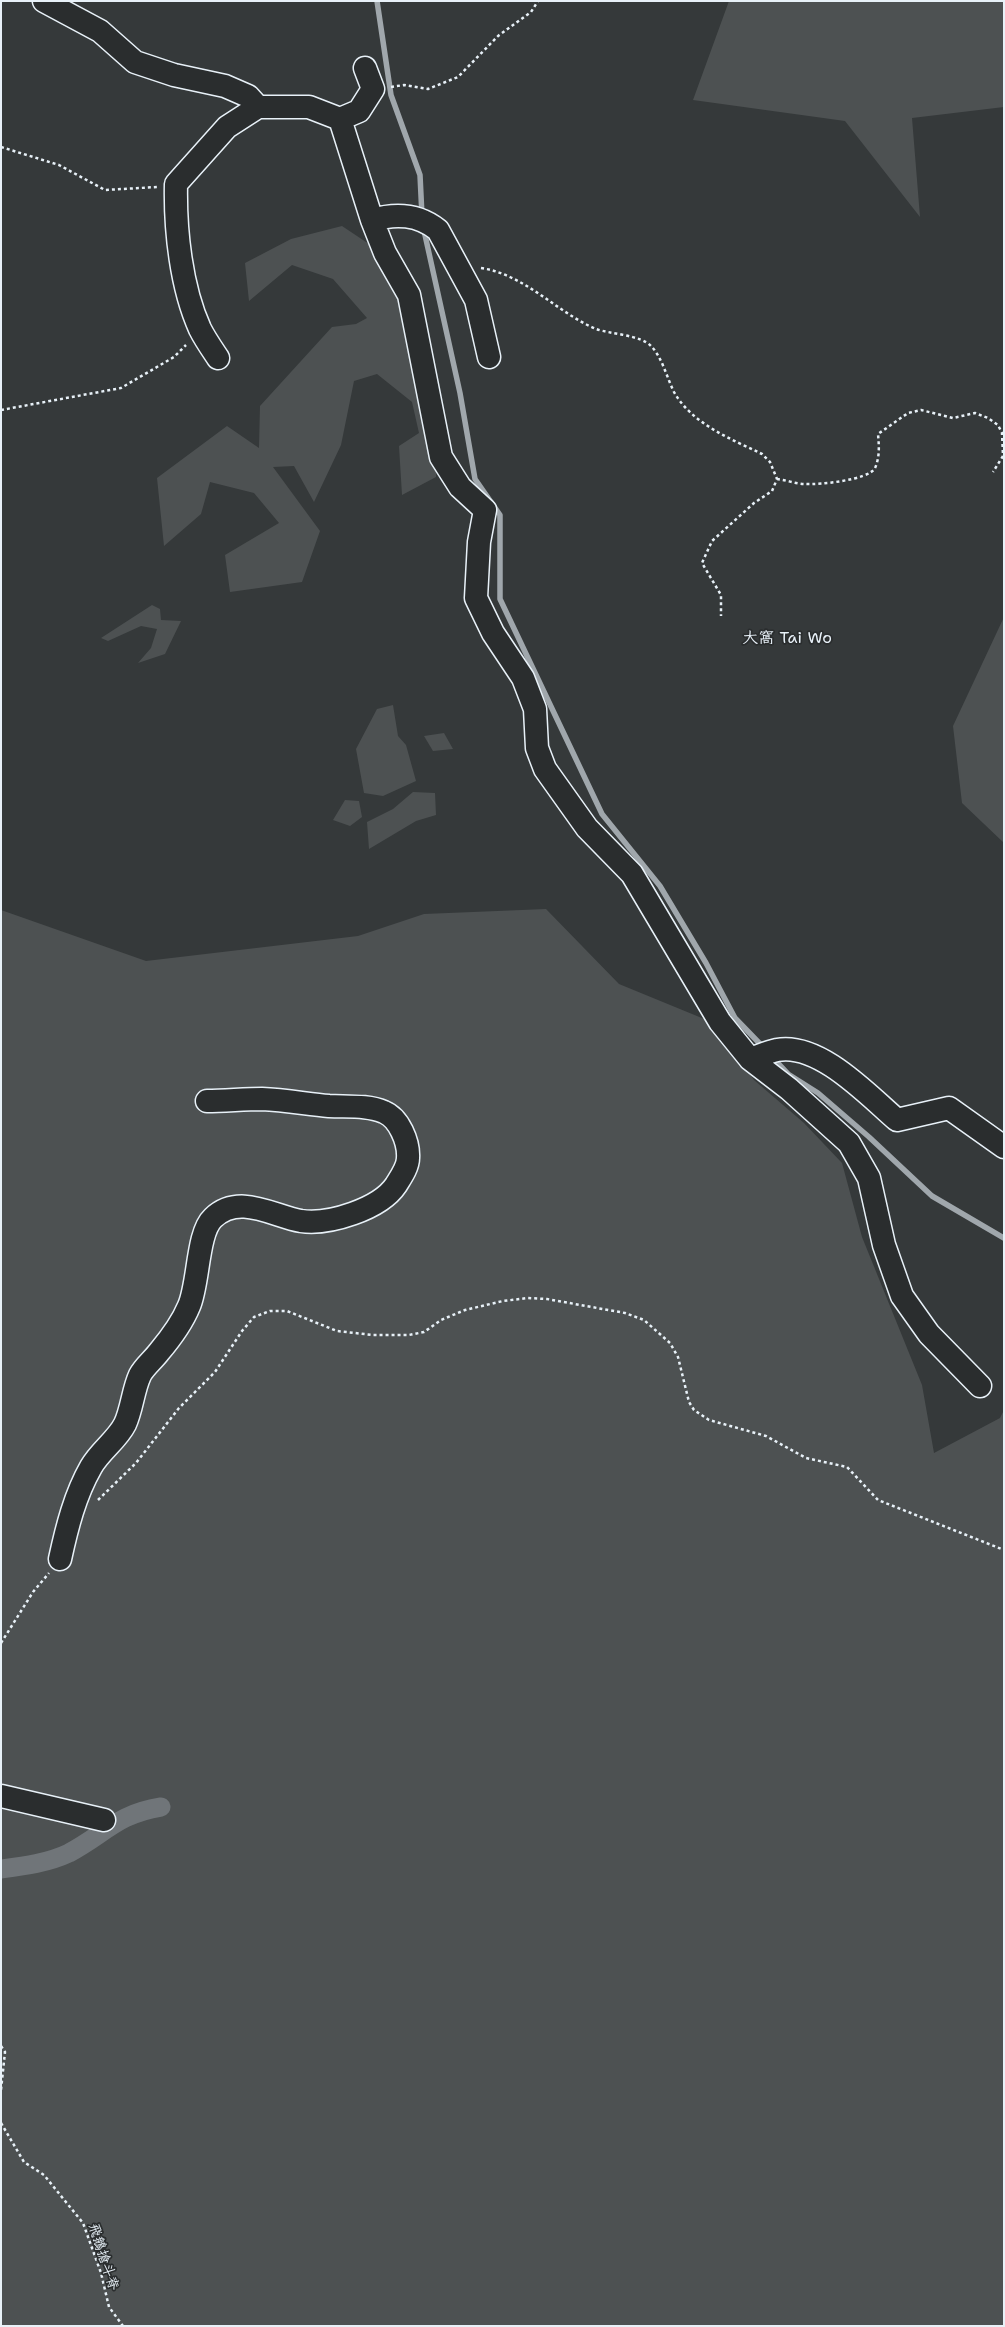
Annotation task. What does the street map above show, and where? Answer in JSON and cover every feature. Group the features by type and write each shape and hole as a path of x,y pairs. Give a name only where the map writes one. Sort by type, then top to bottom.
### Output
{"street":[{"path":"44,1 100,31 135,62 174,75 225,86 248,96 258,107"},
{"path":"218,358 201,330 190,301 175,220 176,184 227,127 258,107 309,107 340,119 359,112 373,89 365,68"},
{"path":"340,119 372,220 385,253 409,295 441,457 460,487 485,510 479,542 476,598 493,634 523,678 535,708 537,748 545,769 587,828 632,874 720,1022 750,1059 789,1089 849,1143 869,1178 884,1245 902,1296 929,1334 980,1386"},
{"path":"372,220 388,216 419,219 438,230 476,300 488,358"},
{"path":"750,1059 778,1050 804,1052 832,1065 897,1120 949,1108 1004,1147"},
{"path":"60,1559 68,1520 91,1466 125,1425 141,1375 168,1341 188,1309 197,1279 202,1242 206,1227 212,1218 228,1209 243,1206 305,1221 331,1218 360,1211 375,1205 389,1194 407,1164 408,1155 400,1128 390,1115 383,1111 266,1099 207,1100"},
{"path":"1,1796 104,1820"}],"path":[{"path":"399,86 428,89 458,77 498,36 531,12 538,1"},
{"path":"1,147 59,165 105,190 150,189 176,184"},
{"path":"457,265 496,270 522,283 596,329 642,341 651,345 675,393 698,420 762,454 770,462 777,478 772,491 754,504 712,541 702,563 720,596 720,616"},
{"path":"1,410 121,388 174,357 201,330"},
{"path":"777,478 804,484 835,482 866,475 875,469 880,450 878,434 908,413 921,410 953,418 976,413 988,418 998,425 1002,433 1003,456 993,472"},
{"path":"97,1501 136,1463 179,1408 215,1372 242,1331 254,1318 270,1311 287,1311 337,1331 374,1335 409,1335 424,1332 441,1320 464,1310 503,1301 528,1298 547,1299 624,1313 644,1320 670,1343 678,1357 688,1402 694,1410 709,1420 766,1436 806,1458 847,1467 878,1500 1004,1550"},
{"path":"1,1643 33,1592 60,1559"},
{"path":"1,2046 5,2052 1,2090"},
{"name":"飛鵝搶斗脊","path":"1,2123 24,2162 44,2175 83,2223 101,2273 109,2307 123,2326"}],"shaded area":[{"path":"729,1 1004,1 1004,107 912,118 920,217 845,121 693,100"},
{"path":"342,226 372,246 428,344 437,387 436,477 402,495 399,446 419,433 412,402 377,374 354,381 341,445 314,502 294,466 273,467 320,531 302,582 230,592 225,555 279,523 254,493 210,482 201,514 164,546 157,478 227,426 259,448 260,406 332,327 356,324 367,318 333,279 292,265 249,301 245,263 291,239"},
{"path":"152,605 160,609 161,620 181,621 165,654 138,663 151,648 157,629 141,626 108,641 101,638"},
{"path":"1004,617 1004,843 962,803 953,726"},
{"path":"393,705 398,736 406,745 416,781 383,796 364,793 356,749 377,709"},
{"path":"444,733 453,749 433,751 424,736"},
{"path":"413,792 435,793 436,815 416,821 369,849 367,822 393,809"},
{"path":"345,800 359,801 362,817 350,826 333,820"},
{"path":"546,909 619,984 714,1023 754,1080 804,1123 842,1163 862,1237 922,1385 934,1453 1000,1418 1004,1410 1004,2326 1,2326 1,910 146,961 358,936 424,914"}],"waterway":[{"path":"377,1 391,95 420,175 422,216"},
{"path":"423,226 460,393 475,479 500,515 500,599 602,814 660,886 706,963 735,1018 764,1048"},
{"path":"772,1057 788,1074 818,1093 869,1137 932,1196 1004,1238"},
{"path":"1,1869 36,1864 69,1853 133,1814 161,1807"}],"district":[{"name":"大窩 Tai Wo","path":"787,639"}]}
